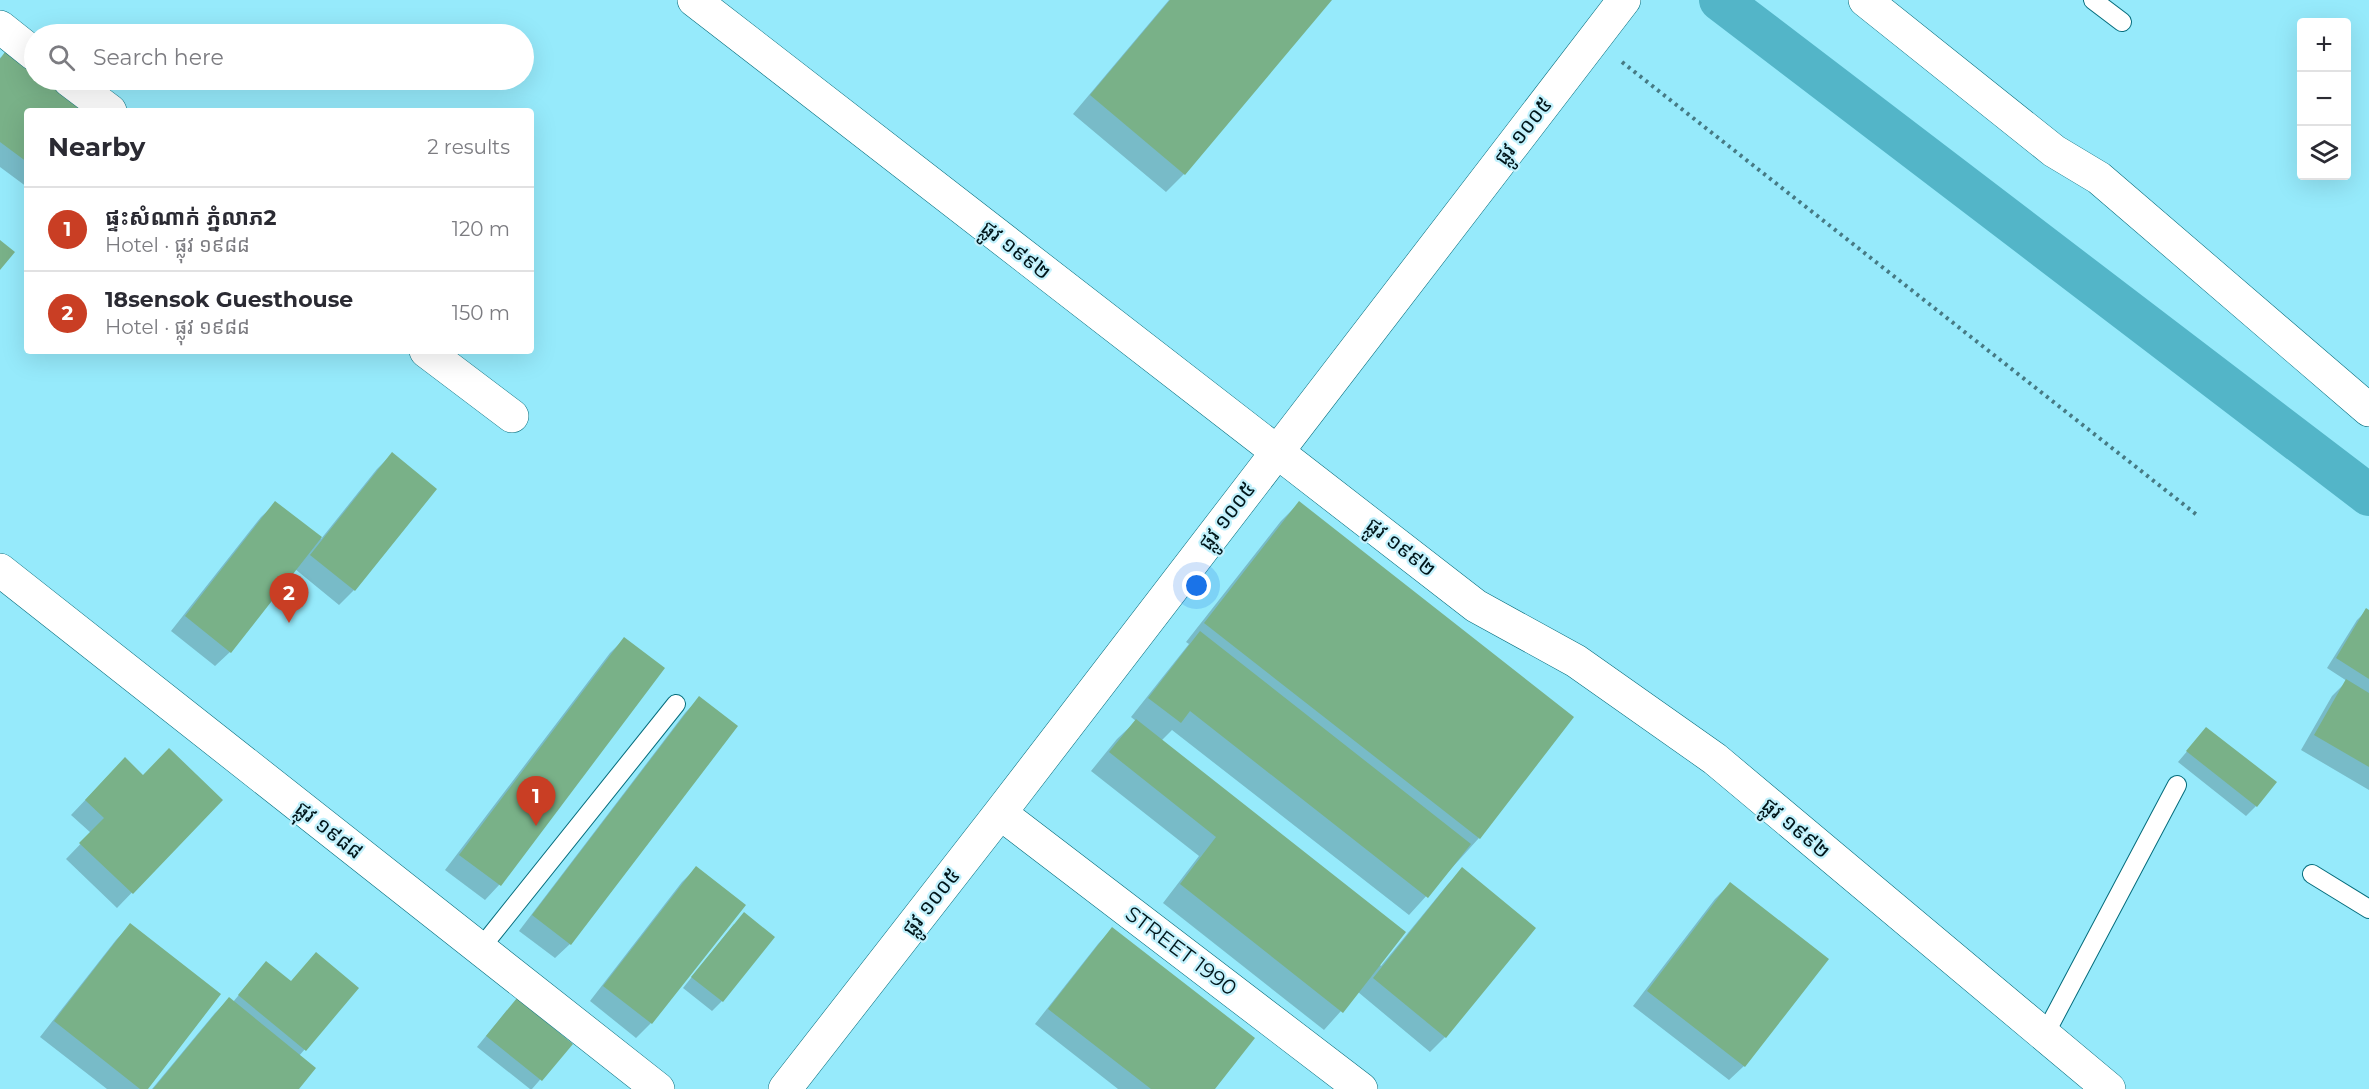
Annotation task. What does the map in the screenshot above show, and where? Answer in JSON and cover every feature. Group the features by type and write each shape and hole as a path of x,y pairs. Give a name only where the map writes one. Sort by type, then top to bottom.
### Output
{"street":[{"name":"ផ្លូវ ១៩៩២","path":"694,0 1476,606 1576,661 1715,759 2109,1089"},
{"path":"1865,0 2054,151 2099,177 2369,410"},
{"name":"ផ្លូវ ១០០៥","path":"785,1089 1619,7"},
{"path":"0,27 24,46"},
{"path":"82,90 106,108"},
{"path":"430,354 512,416"},
{"name":"ផ្លុវ ១៩៨៨","path":"0,570 658,1089"},
{"name":"STREET 1990","path":"1000,813 1361,1089"}],"lane":[{"path":"2093,0 2122,22"},
{"path":"480,949 676,704"},
{"path":"2044,1036 2177,785"},
{"path":"2312,874 2369,909"}],"path":[{"path":"1593,39 2197,515"}],"building":[{"path":"1170,0 1332,0 1185,175 1090,95"},
{"path":"7,49 24,62 24,90 62,90 87,108 24,108 24,160 0,142 0,59"},
{"path":"0,240 15,252 0,270"},
{"path":"392,452 437,489 355,591 310,555"},
{"path":"275,501 322,537 231,653 185,616"},
{"path":"1299,501 1574,717 1480,839 1204,623"},
{"path":"2366,608 2369,610 2369,679 2336,658"},
{"path":"1200,631 1471,844 1428,898 1190,711 1181,723 1148,698"},
{"path":"624,637 665,668 501,886 459,855"},
{"path":"2346,679 2369,693 2369,767 2314,735"},
{"path":"699,696 738,726 571,945 532,915"},
{"path":"1136,719 1406,932 1343,1013 1180,884 1216,837 1109,752"},
{"path":"2206,727 2277,782 2257,807 2186,751"},
{"path":"169,748 223,800 133,894 79,843 104,818 85,800 125,757 143,775"},
{"path":"696,866 746,905 652,1024 603,986"},
{"path":"1462,867 1536,928 1446,1038 1373,978"},
{"path":"1730,882 1829,959 1745,1067 1647,991"},
{"path":"744,912 775,937 723,1002 691,977"},
{"path":"130,923 221,994 148,1089 140,1089 54,1021"},
{"path":"1112,927 1255,1038 1215,1089 1151,1089 1048,1009"},
{"path":"316,952 359,988 306,1051 238,995 266,961 291,981"},
{"path":"229,997 316,1068 299,1089 153,1089"},
{"path":"517,998 573,1044 542,1081 486,1036"}],"waterway":[{"path":"1720,0 2369,495"}],"place":[{"name":"18sensok Guesthouse","path":"289,623"},
{"name":"ផ្ទះសំណាក់ ភ្នំលាភ2","path":"536,826"}]}
